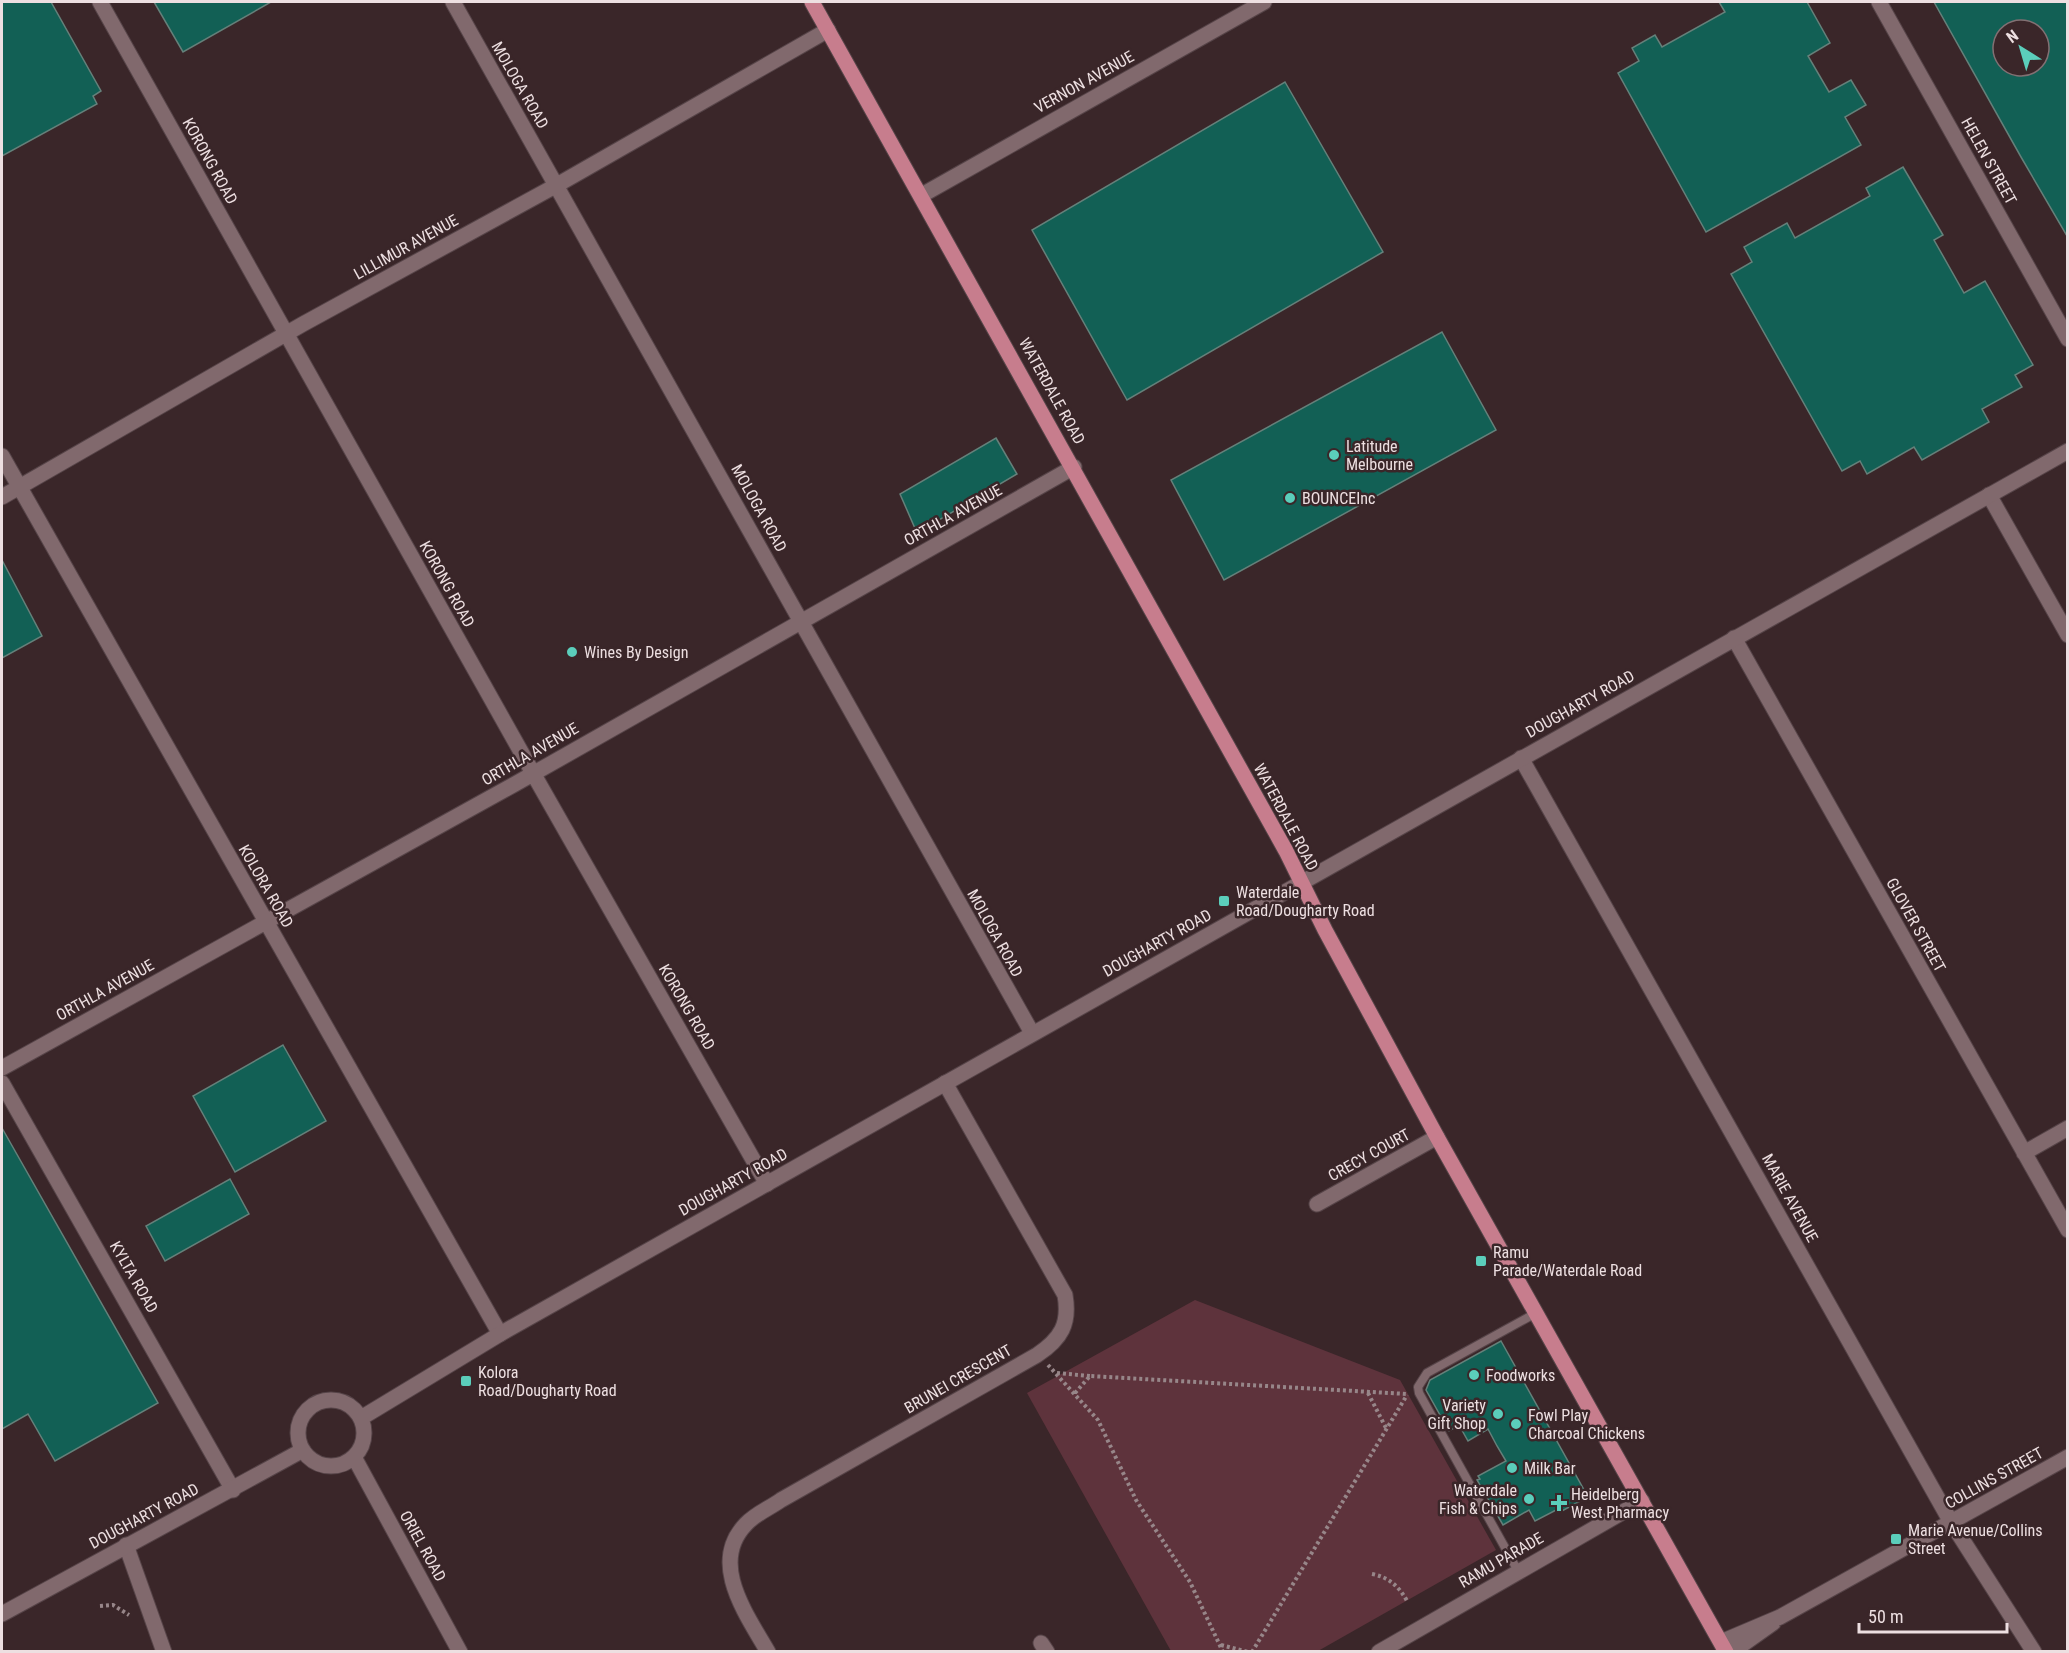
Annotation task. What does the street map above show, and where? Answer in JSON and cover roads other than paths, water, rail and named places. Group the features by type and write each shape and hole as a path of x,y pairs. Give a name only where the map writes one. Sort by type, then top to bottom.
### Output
{"main road":[{"name":"WATERDALE ROAD","path":"813,2 1074,467 1437,1137 1726,1648"}],"street":[{"name":"KORONG ROAD","path":"100,2 533,773 767,1184"},
{"name":"MOLOGA ROAD","path":"453,2 1032,1033"},
{"name":"VERNON AVENUE","path":"922,195 1264,2"},
{"name":"HELEN STREET","path":"1879,2 2067,339"},
{"name":"LILLIMUR AVENUE","path":"2,497 286,334 557,185 828,30"},
{"name":"DOUGHARTY ROAD","path":"361,1418 500,1334 2067,451"},
{"name":"KOLORA ROAD","path":"2,456 500,1334"},
{"name":"ORTHLA AVENUE","path":"2,1068 533,773 1074,467"},
{"path":"1989,495 2067,635"},
{"name":"GLOVER STREET","path":"1734,638 2067,1230"},
{"name":"MARIE AVENUE","path":"1521,758 1951,1522 2034,1652"},
{"name":"KYLTA ROAD","path":"2,1083 233,1490"},
{"name":"BRUNEI CRESCENT","path":"768,1652 732,1585 730,1563 736,1540 746,1524 781,1500 1037,1355 1052,1345 1063,1332 1067,1309 1065,1295 945,1083"},
{"path":"2024,1153 2067,1128"},
{"name":"CRECY COURT","path":"1317,1204 1437,1137"},
{"path":"335,1400 343,1402 361,1418 363,1441 354,1457 345,1463 329,1466 318,1464 303,1450 298,1439 298,1427 303,1416 316,1404 335,1400"},
{"name":"DOUGHARTY ROAD","path":"2,1614 303,1450"},
{"name":"ORIEL ROAD","path":"354,1457 460,1652"},
{"name":"COLLINS STREET","path":"1726,1648 1750,1627 1780,1617 2067,1457"},
{"name":"RAMU PARADE","path":"1379,1652 1642,1501"},
{"path":"126,1545 164,1652"}],"lane":[{"path":"1518,1571 1418,1387 1427,1373 1536,1313"}],"place":[{"name":"Latitude Melbourne","path":"1334,455"},
{"name":"BOUNCEInc","path":"1290,498"},
{"name":"Wines By Design","path":"572,652"},
{"name":"Waterdale Road/Dougharty Road","path":"1224,901"},
{"name":"Ramu Parade/Waterdale Road","path":"1481,1261"},
{"name":"Foodworks","path":"1474,1375"},
{"name":"Kolora Road/Dougharty Road","path":"466,1381"},
{"name":"Variety Gift Shop","path":"1498,1414"},
{"name":"Fowl Play Charcoal Chickens","path":"1516,1424"},
{"name":"Milk Bar","path":"1512,1468"},
{"name":"Waterdale Fish & Chips","path":"1529,1499"},
{"name":"Heidelberg West Pharmacy","path":"1559,1503"},
{"name":"Marie Avenue/Collins Street","path":"1896,1539"}]}
